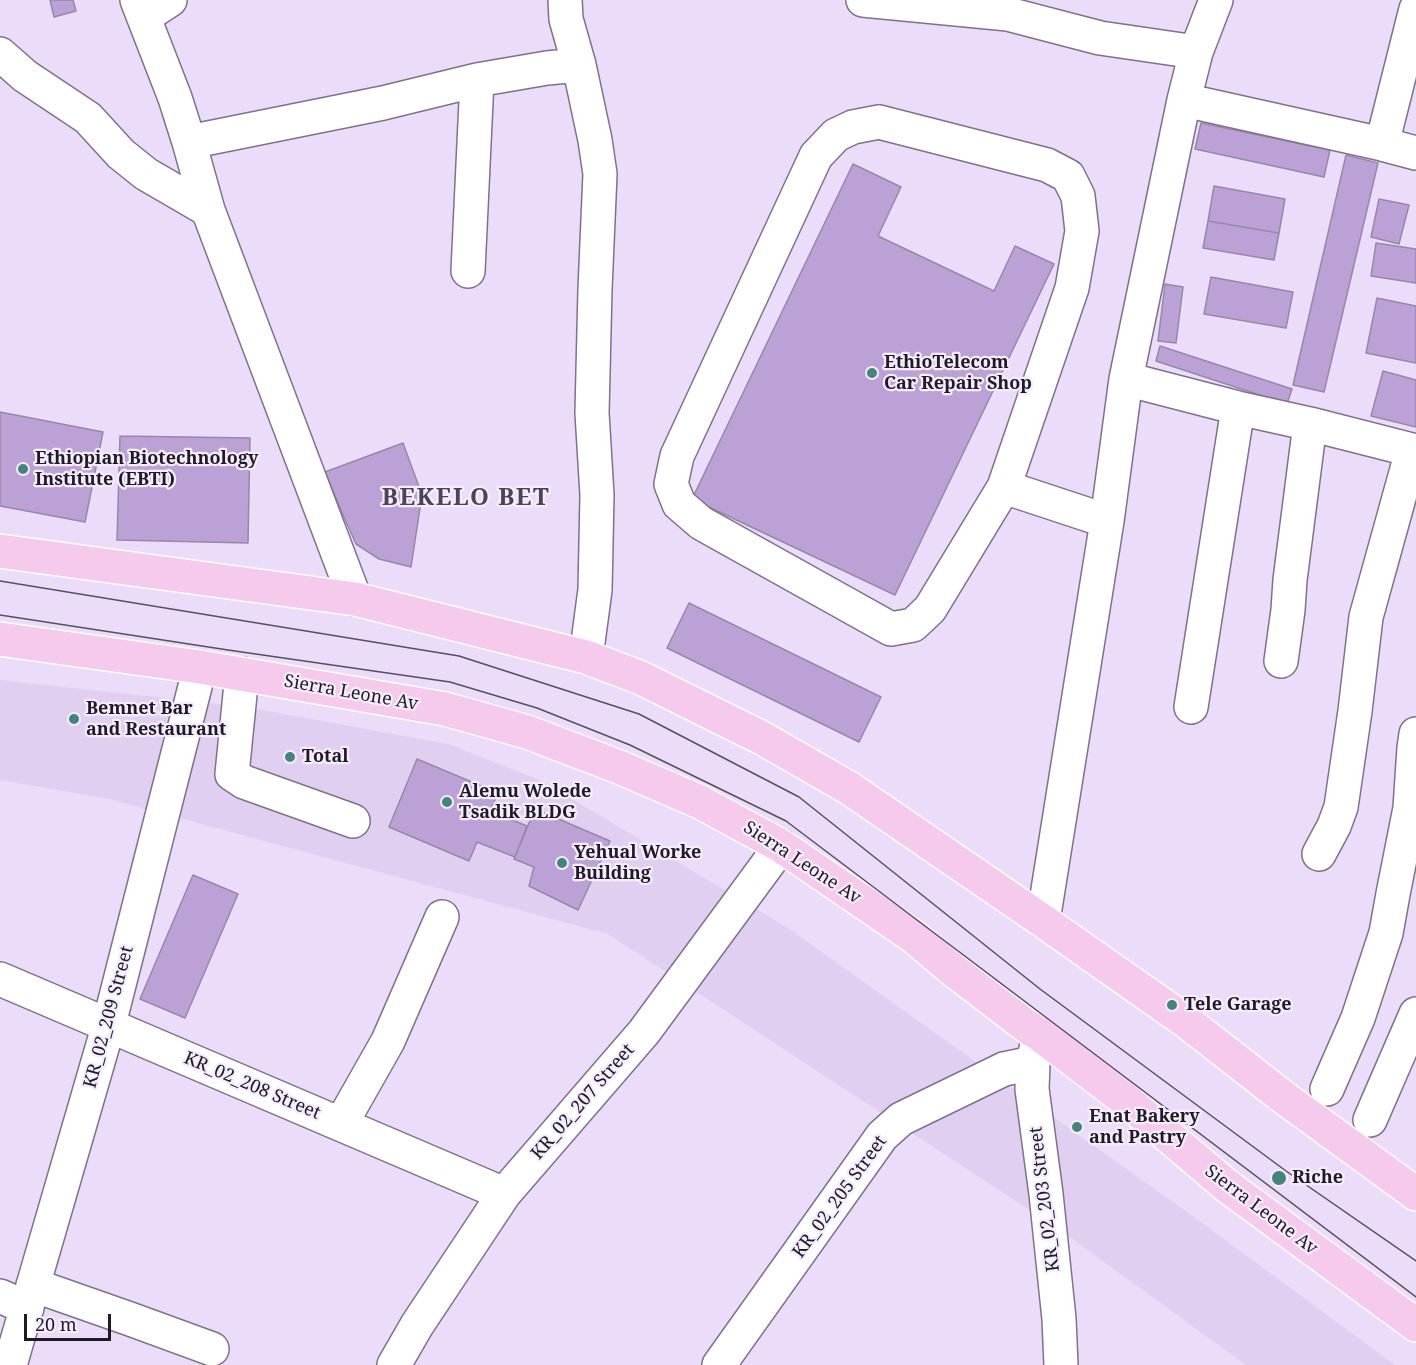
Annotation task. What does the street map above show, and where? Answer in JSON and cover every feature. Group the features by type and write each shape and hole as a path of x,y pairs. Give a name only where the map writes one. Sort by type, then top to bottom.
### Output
{"main road":[{"path":"0,551 355,599 586,657 641,678 762,738 849,788 1187,1022 1283,1097 1416,1194"},
{"name":"Sierra Leone Av","path":"0,639 200,667 445,709 527,732 619,767 700,802 781,846 914,937 1029,1028 1036,1048 1126,1101 1227,1186 1416,1325"}],"street":[{"path":"565,0 566,19 579,65 600,174 594,289 592,413 597,495 595,590 586,657"},
{"path":"863,0 1008,14 1100,38 1196,52"},
{"path":"1043,921 1107,520 1126,380 1184,100 1196,52 1216,0"},
{"path":"150,6 208,210 355,599"},
{"path":"1382,144 1416,9"},
{"path":"0,54 25,76 88,118 122,154 146,174 208,210"},
{"path":"189,141 383,104 477,80 579,65"},
{"path":"468,270 477,80"},
{"path":"1184,100 1416,153"},
{"path":"879,122 1047,165 1068,176 1078,196 1082,231 1072,288 1004,487 930,609 913,625 891,629 701,523 679,504 671,484 677,456 816,156 836,135 853,127 879,122"},
{"path":"1126,380 1414,451 1366,617 1341,807 1319,854"},
{"path":"1191,707 1238,408"},
{"path":"1281,661 1310,424"},
{"path":"1004,487 1107,520"},
{"name":"KR_02_209 Street","path":"10,1365 20,1296 108,1024 200,667"},
{"path":"242,674 232,774 244,782 353,821"},
{"path":"1327,1089 1358,1018 1386,933 1410,808 1416,734"},
{"name":"KR_02_207 Street","path":"394,1365 417,1325 504,1194 644,1032 781,846"},
{"path":"341,1124 388,1041 442,917"},
{"name":"KR_02_208 Street","path":"0,979 504,1194"},
{"path":"1370,1120 1416,1014"},
{"name":"KR_02_205 Street","path":"719,1365 882,1136 901,1119 1004,1069 1036,1048"},
{"name":"KR_02_203 Street","path":"1036,1048 1032,1089 1046,1194 1059,1319 1061,1365"},
{"path":"20,1296 130,1319 212,1350"}],"shaded area":[{"path":"0,680 246,707 448,744 542,781 788,928 1198,1220 1395,1365 1246,1365 1060,1230 608,934 109,799 0,780"}],"building":[{"path":"50,0 73,0 76,11 54,17"},
{"path":"1201,123 1330,150 1324,177 1195,149"},
{"path":"1346,155 1378,163 1324,392 1293,385"},
{"path":"853,164 901,187 878,236 994,291 1015,246 1054,264 895,595 692,499"},
{"path":"1214,186 1285,199 1279,233 1208,221"},
{"path":"1379,199 1409,205 1399,244 1371,237"},
{"path":"1208,221 1279,233 1274,260 1203,248"},
{"path":"1376,243 1416,249 1416,283 1371,276"},
{"path":"1211,277 1293,292 1286,328 1204,314"},
{"path":"1165,284 1183,287 1176,343 1158,341"},
{"path":"1377,298 1416,306 1416,363 1366,353"},
{"path":"1160,346 1292,389 1287,404 1156,361"},
{"path":"1383,371 1416,380 1416,427 1371,416"},
{"path":"0,412 103,432 85,522 0,506"},
{"path":"120,436 250,438 248,543 117,540"},
{"path":"403,443 422,495 411,567 379,559 356,544 325,472"},
{"path":"689,603 881,697 859,742 667,648"},
{"name":"Alemu Wolede Tsadik BLDG","path":"417,759 498,793 490,811 527,826 515,857 477,842 469,861 389,827"},
{"name":"Yehual Worke Building","path":"535,809 610,841 578,910 529,886 534,867 514,859"},
{"path":"193,875 238,894 185,1018 140,999"}],"tram line":[{"path":"0,581 459,656 639,714 799,797 1040,989 1286,1171 1416,1261"},
{"path":"0,615 450,682 537,708 630,745 786,821 1416,1297"}],"place":[{"name":"EthioTelecom Car Repair Shop","path":"872,373"},
{"name":"Ethiopian Biotechnology Institute (EBTI)","path":"23,469"},
{"name":"Bemnet Bar and Restaurant","path":"74,719"},
{"name":"Total","path":"290,757"},
{"name":"Alemu Wolede Tsadik BLDG","path":"447,802"},
{"name":"Yehual Worke Building","path":"562,863"},
{"name":"Tele Garage","path":"1172,1005"},
{"name":"Enat Bakery and Pastry","path":"1077,1127"},
{"name":"Riche","path":"1279,1178"}],"district":[{"name":"BEKELO BET","path":"466,498"}]}
